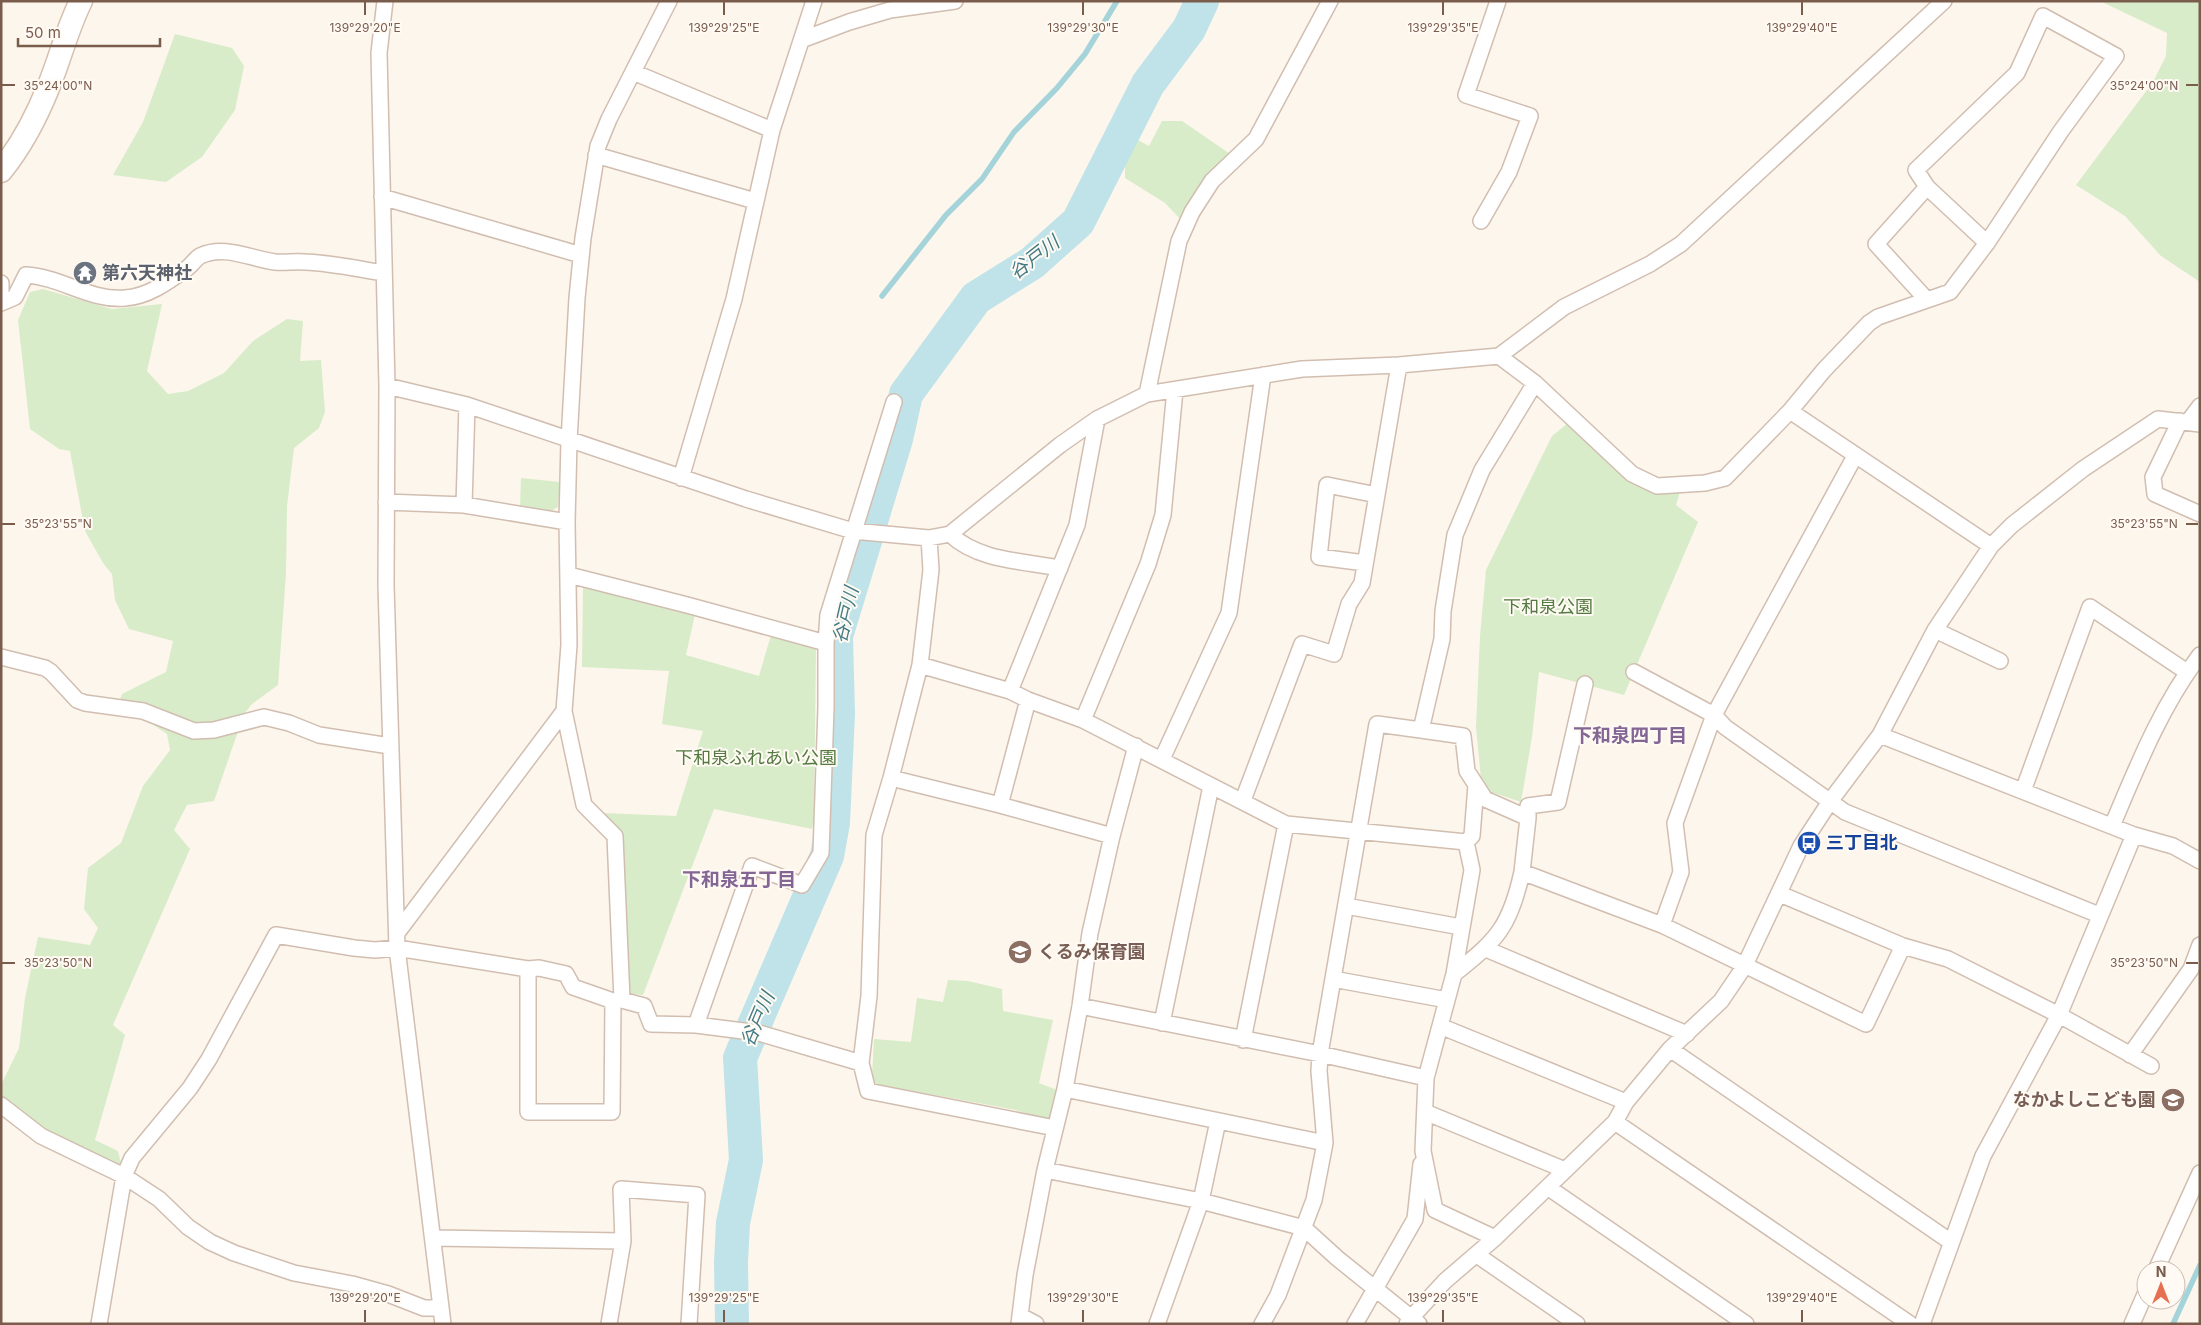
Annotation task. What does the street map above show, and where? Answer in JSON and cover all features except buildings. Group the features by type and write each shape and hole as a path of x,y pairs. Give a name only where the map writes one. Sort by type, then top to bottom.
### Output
{"street":[{"path":"1,172 27,134 35,117 48,87 74,14 81,1"},
{"path":"385,1 379,53 387,386 386,502 390,746 397,941 443,1324"},
{"path":"528,968 528,1112 612,1112 617,1001 615,836 584,805 564,711 569,645 567,522 569,441 581,255 596,155 609,119 669,1"},
{"path":"681,478 734,299 772,130 804,39 814,1"},
{"path":"874,1 890,10"},
{"path":"804,39 849,22 890,10 955,1"},
{"path":"1147,394 1179,241 1192,212 1212,181 1256,139 1330,1"},
{"path":"1481,221 1509,172 1530,116 1466,95 1498,1"},
{"path":"387,386 467,405 681,478 855,531 929,538 950,534 1060,445 1097,420 1147,394 1302,369 1399,365 1499,356 1564,307 1650,264 1681,244 1944,1"},
{"path":"1499,356 1535,384 1632,474 1657,486 1705,483 1725,478 1790,411 1824,370 1869,322 1878,317 1950,292 1987,243 2061,131 2116,56 2043,16 2017,73 1916,170 1927,187 1987,243"},
{"path":"632,72 772,130"},
{"path":"596,155 755,201"},
{"path":"1927,187 1876,244 1927,300"},
{"path":"382,197 581,255"},
{"path":"1,303 15,297 26,275 39,275 61,281 89,294 123,298 145,295 187,268 200,256 219,252 239,253 274,262 306,262 384,273"},
{"path":"1,283 1,298"},
{"path":"1243,800 1302,644 1334,654 1348,604 1362,583 1399,365"},
{"path":"1162,759 1228,613 1263,375"},
{"path":"1422,730 1442,639 1443,611 1455,535 1482,470 1535,384"},
{"path":"1083,720 1148,564 1160,523 1175,390"},
{"path":"696,1025 752,866 802,885 821,853 828,615 894,402"},
{"path":"464,505 467,405"},
{"path":"2200,406 2153,477 2155,494 2200,514"},
{"path":"1790,411 1991,546"},
{"path":"1045,1170 1201,1201 1304,1228 1337,1258 1376,1288 1413,1322 1445,1281 1496,1238 1615,1122 1626,1102 1670,1049 1721,1001 1744,967 1801,846 1831,800 1880,735 1936,630 1991,546 2012,525 2118,444 2158,419 2189,423"},
{"path":"1010,691 1077,525 1097,420"},
{"path":"1662,925 1681,872 1675,823 1714,715 1855,456"},
{"path":"1365,563 1318,557 1326,485 1377,495"},
{"path":"386,502 464,505 567,522"},
{"path":"950,534 960,543 985,555 1060,568"},
{"path":"929,538 931,570 920,665 891,778 874,835 869,996 861,1063 868,1091 1055,1128"},
{"path":"569,575 826,643"},
{"path":"2023,791 2090,606 2187,672"},
{"path":"1936,630 2000,661"},
{"path":"2112,826 2149,738 2187,672 2200,655"},
{"path":"1,657 45,668 77,700 85,704 143,711 194,731 214,730 264,717 289,723 319,735 390,746"},
{"path":"920,665 1010,691 1028,700 1083,720 1243,800 1286,824 1466,842"},
{"path":"1634,672 1714,715 1725,727 1831,800 1845,812 2099,916"},
{"path":"1454,974 1486,949 1500,933 1512,908 1522,872 1528,806 1558,802 1585,684"},
{"path":"1000,805 1028,700"},
{"path":"98,1324 124,1176 132,1158 190,1088 209,1059 276,935 306,938 354,948 375,950 397,941 564,711"},
{"path":"1262,1324 1278,1295 1314,1200 1325,1143 1319,1071 1320,1054 1377,724 1463,736 1467,771 1485,799 1528,818"},
{"path":"1880,735 2134,835 2173,846 2200,860"},
{"path":"1036,1324 1020,1320 1025,1275 1045,1170 1065,1089 1080,1006 1090,932 1112,836 1136,746"},
{"path":"891,778 1000,805 1112,836"},
{"path":"1466,842 1472,836 1476,785"},
{"path":"1162,1023 1212,786"},
{"path":"1243,1040 1286,824"},
{"path":"1922,1324 1983,1156 2059,1015 2134,835"},
{"path":"1355,1324 1415,1219 1423,1150 1426,1078 1454,974 1460,928 1472,870 1466,842"},
{"path":"1522,872 1662,925 1744,967 1866,1024 1903,946"},
{"path":"1780,894 1903,946 1948,959 2059,1015 2151,1066"},
{"path":"1346,906 1460,928"},
{"path":"397,941 566,974 573,987 617,1001 644,1006 651,1024 696,1025 752,1032 861,1063"},
{"path":"2130,1055 2191,968 2200,945"},
{"path":"1486,949 1687,1034"},
{"path":"1333,979 1447,1000"},
{"path":"1080,1006 1320,1054 1426,1078"},
{"path":"1440,1026 1626,1102"},
{"path":"1670,1049 1952,1242"},
{"path":"1065,1089 1325,1143"},
{"path":"1,1105 41,1136 124,1176 159,1200 188,1227 210,1242 234,1253 294,1273 352,1284 388,1294 424,1308 441,1308"},
{"path":"1425,1112 1565,1170"},
{"path":"1157,1324 1201,1201 1218,1121"},
{"path":"1615,1122 1910,1324"},
{"path":"1423,1150 1435,1210 1496,1238"},
{"path":"2161,1260 2200,1173"},
{"path":"1549,1188 1746,1324"},
{"path":"609,1324 623,1241 621,1189 697,1195 689,1324"},
{"path":"434,1238 623,1241"},
{"path":"1477,1255 1577,1324"},
{"path":"2132,1324 2138,1310"}],"green space":[{"path":"2100,1 2200,1 2200,282 2161,256 2125,216 2076,185 2153,82 2166,56 2167,33"},
{"path":"175,34 232,48 244,66 235,110 202,157 166,182 113,175 143,122"},
{"path":"1162,121 1182,121 1236,158 1186,225 1165,203 1125,178 1125,154 1119,141 1123,132 1149,146"},
{"path":"43,289 112,309 162,304 147,371 168,394 188,391 224,373 253,341 287,319 303,321 300,361 321,360 325,412 319,428 294,448 287,506 286,573 278,685 252,704 244,714 214,801 187,805 174,830 190,849 113,1025 125,1035 95,1140 118,1151 124,1176 1,1105 1,1085 19,1048 25,998 38,937 90,945 98,928 84,909 88,868 121,843 143,786 170,750 167,734 119,702 122,694 166,672 173,641 129,629 115,600 112,574 103,563 85,531 70,451 59,449 30,429 18,320 30,292"},
{"name":"下和泉公園","path":"1568,423 1661,492 1680,492 1676,505 1698,522 1624,695 1539,672 1532,737 1521,802 1482,789 1476,727 1480,636 1486,570 1552,436"},
{"path":"521,478 560,482 558,507 551,511 520,506"},
{"name":"下和泉ふれあい公園","path":"583,585 695,614 686,655 759,676 771,635 816,648 814,819 812,829 714,809 643,995 627,993 622,836 604,813 676,816 703,731 662,724 669,671 582,667"},
{"path":"948,980 968,981 1002,989 1003,1011 1053,1020 1039,1083 1057,1090 1051,1122 1016,1110 897,1088 878,1087 872,1077 874,1039 911,1042 917,998 943,1002"}],"waterway":[{"path":"882,296 946,215 982,179 1014,132 1057,88 1085,54 1117,1"},
{"name":"谷戸川","path":"732,1324 731,1262 733,1223 746,1160 740,1058 827,856 833,823 838,714 836,636 896,439 906,394 976,298 1032,263 1078,222 1148,84 1189,29 1202,1"},
{"path":"2173,1324 2200,1265"}],"place":[{"name":"第六天神社","path":"85,273"},
{"name":"三丁目北","path":"1809,843"},
{"name":"くるみ保育園","path":"1020,952"},
{"name":"なかよしこども園","path":"2173,1100"}],"district":[{"name":"下和泉四丁目","path":"1630,735"},
{"name":"下和泉五丁目","path":"739,879"}]}
